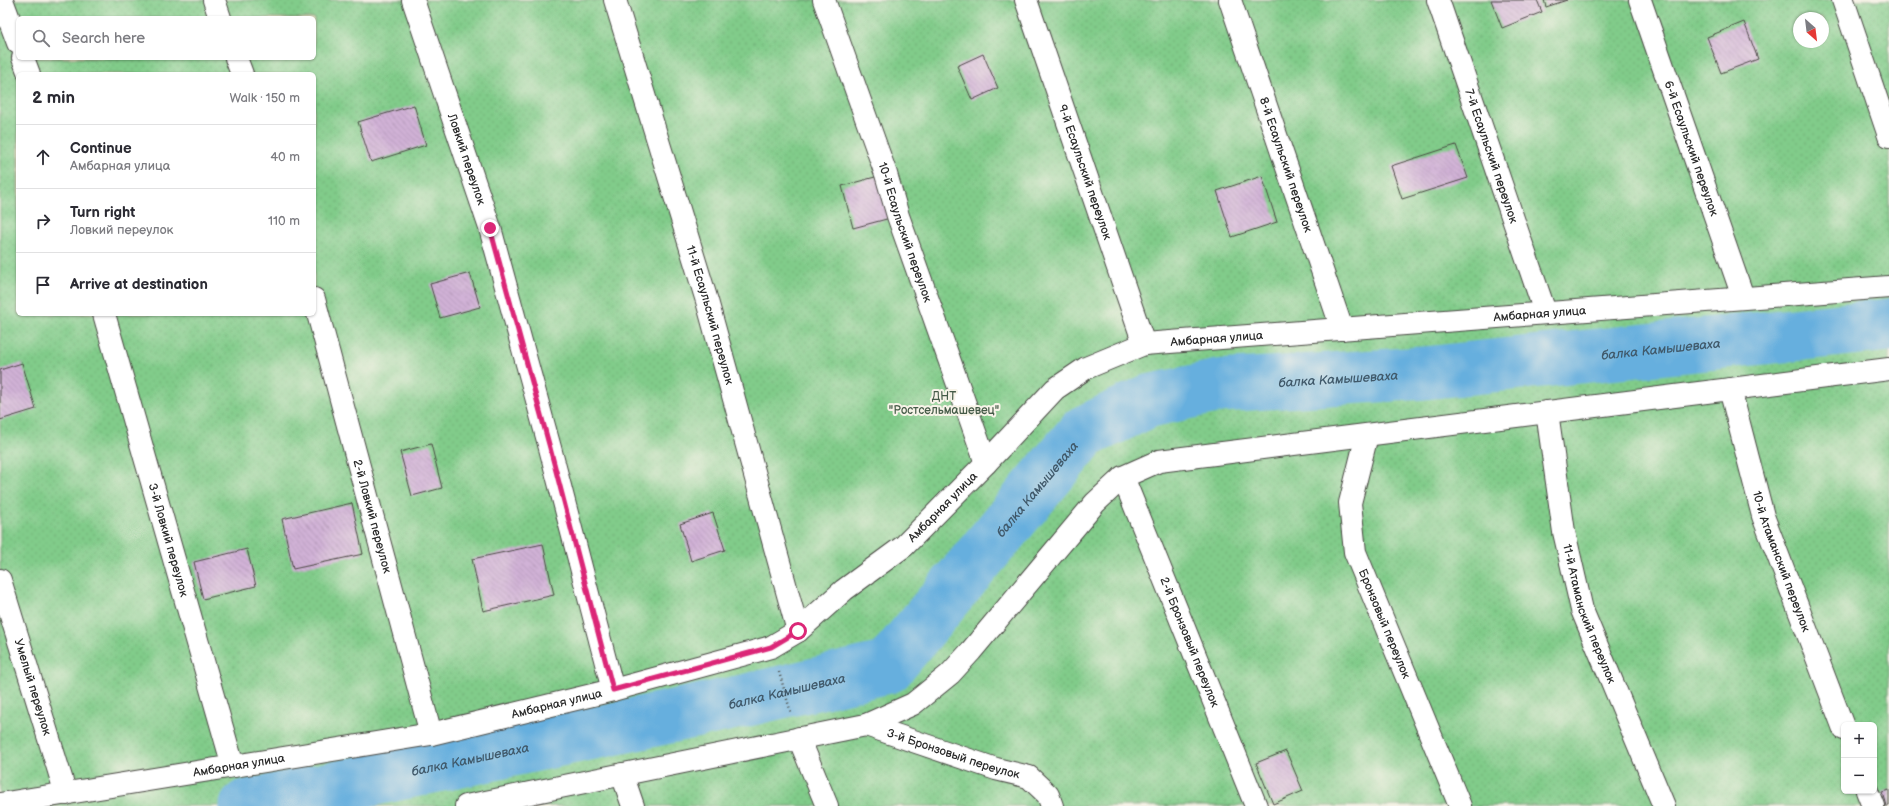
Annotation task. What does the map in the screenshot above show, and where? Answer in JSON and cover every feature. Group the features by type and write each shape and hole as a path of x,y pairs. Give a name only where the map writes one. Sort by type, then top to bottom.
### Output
{"street":[{"path":"2,0 16,38"},
{"path":"214,0 219,16"},
{"name":"Ловкий переулок","path":"414,0 490,228 550,448 613,690"},
{"name":"11-й Есаульский переулок","path":"615,0 707,301 798,631"},
{"name":"10-й Есаульский переулок","path":"824,0 886,174 900,224 986,463"},
{"name":"9-й Есаульский переулок","path":"1026,0 1144,344"},
{"name":"8-й Есаульский переулок","path":"1230,0 1342,329"},
{"name":"7-й Есаульский переулок","path":"1438,0 1545,312"},
{"name":"6-й Есаульский переулок","path":"1640,0 1743,297"},
{"path":"1843,0 1889,136"},
{"path":"24,60 28,72"},
{"path":"237,60 241,72"},
{"name":"Амбарная улица","path":"0,804 431,734 613,690 771,647 798,631 844,590 904,546 986,463 1055,389 1086,368 1144,344 1545,312 1889,287"},
{"name":"2-й Ловкий переулок","path":"316,306 431,734"},
{"name":"3-й Ловкий переулок","path":"105,316 233,766"},
{"path":"466,806 866,725 913,704 950,674 1095,503 1124,477 1159,461 1889,369"},
{"name":"10-й Атаманский переулок","path":"1730,389 1763,516 1841,722"},
{"name":"11-й Атаманский переулок","path":"1547,412 1564,532 1582,610 1664,806"},
{"name":"Бронзовый переулок","path":"1367,435 1350,503 1355,552 1460,806"},
{"name":"2-й Бронзовый переулок","path":"1124,477 1256,806"},
{"name":"Умелый переулок","path":"0,580 66,794"},
{"name":"3-й Бронзовый переулок","path":"866,725 996,769 1029,777 1048,795 1052,806"},
{"path":"799,738 827,806"},
{"path":"622,774 633,806"},
{"path":"1868,794 1873,806"}],"path":[{"path":"771,647 799,738"}],"green space":[{"name":"ДНТ \"Ростсельмашевец\"","path":"0,0 1889,0 1889,806 0,806"}],"building":[{"path":"1491,0 1537,0 1542,12 1502,28"},
{"path":"1544,0 1567,0 1546,7"},
{"path":"1744,22 1758,59 1721,73 1707,37"},
{"path":"983,54 998,88 972,100 957,66"},
{"path":"414,105 426,145 371,162 358,122"},
{"path":"1456,145 1468,178 1402,199 1391,166"},
{"path":"886,174 898,216 853,228 842,186"},
{"path":"1262,176 1277,222 1232,237 1217,191"},
{"path":"470,273 480,307 440,318 430,284"},
{"path":"22,363 36,409 0,420 0,370"},
{"path":"431,444 442,488 412,496 400,452"},
{"path":"352,503 363,554 293,569 282,519"},
{"path":"713,513 725,550 691,561 680,524"},
{"path":"543,544 554,595 483,611 472,559"},
{"path":"247,549 256,586 203,599 194,562"},
{"path":"1286,751 1303,791 1273,804 1256,763"},
{"path":"1889,790 1889,806 1886,806 1882,792"}],"waterway":[{"name":"балка Камышеваха","path":"246,806 726,705 888,667 1084,432 1149,401 1219,386 1424,373 1889,325"}],"route":[{"path":"490,228 550,448 613,690 771,647 798,631"}]}
